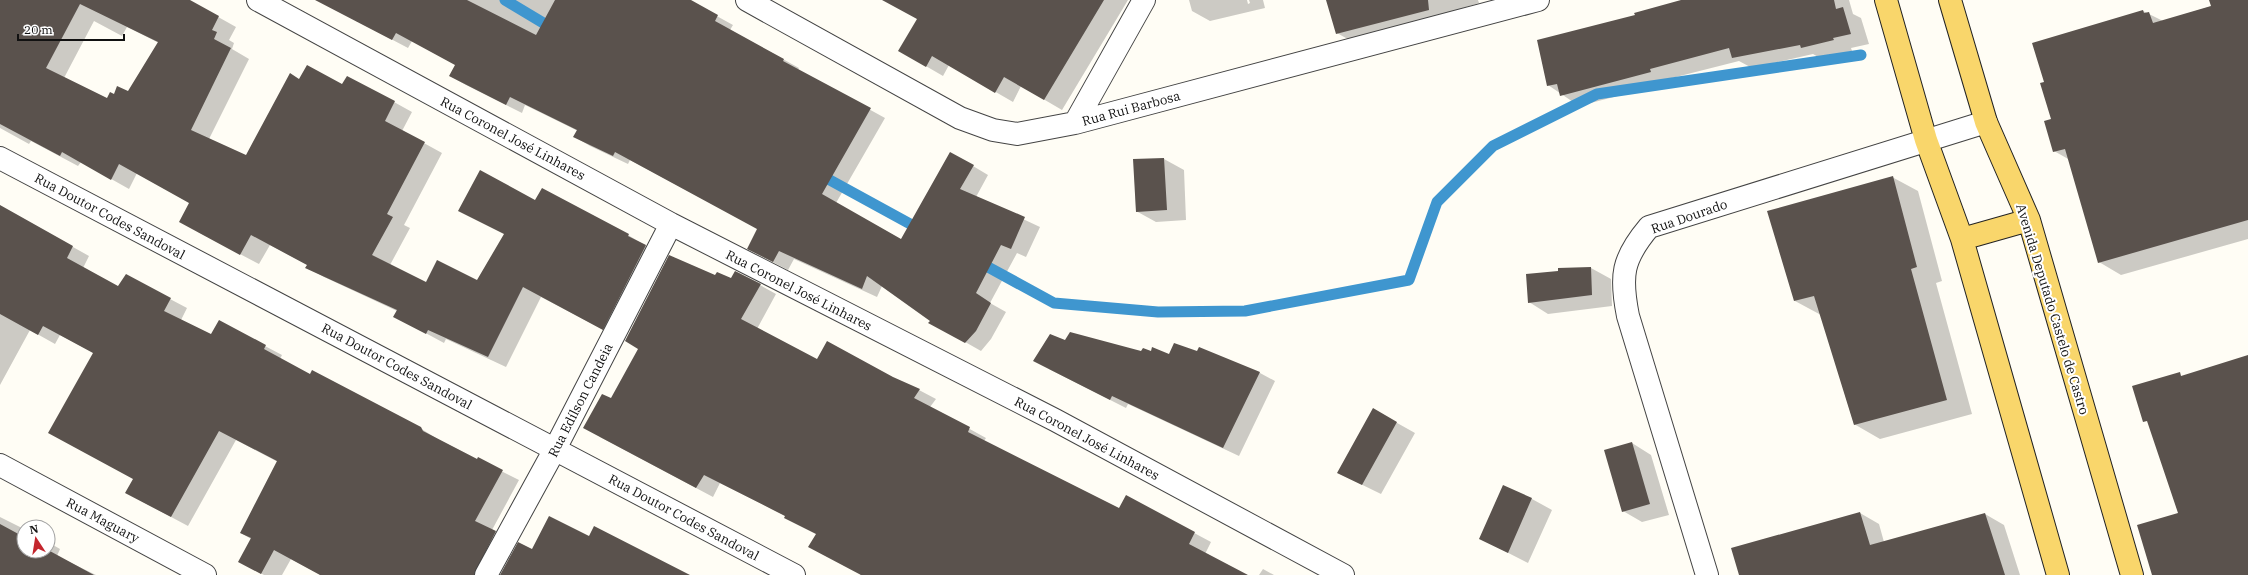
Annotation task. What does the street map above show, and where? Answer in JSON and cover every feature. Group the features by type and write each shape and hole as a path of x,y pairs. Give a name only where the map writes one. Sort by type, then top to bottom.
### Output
{"main road":[{"path":"1886,0 1926,140 1962,239 2058,575"},
{"name":"Avenida Deputado Castelo de Castro","path":"1950,0 1986,122 2029,220 2132,575"},
{"path":"1962,239 2029,220"}],"street":[{"name":"Rua Coronel José Linhares","path":"258,0 671,224 1055,420 1343,575"},
{"name":"Rua Rui Barbosa","path":"747,0 960,118 993,130 1017,134 1075,123 1538,0"},
{"path":"1075,123 1144,0"},
{"name":"Rua Dourado","path":"1707,575 1628,316 1623,289 1626,264 1636,243 1649,227 1986,122"},
{"name":"Rua Doutor Codes Sandoval","path":"0,158 794,575"},
{"name":"Rua Edílson Candeia","path":"486,575 555,449 671,224"},
{"name":"Rua Maguary","path":"0,465 205,575"}],"building":[{"path":"0,0 190,0 219,16 212,30 217,32 214,39 231,48 191,130 246,155 290,73 299,79 307,65 342,84 347,76 395,101 385,121 425,142 387,214 393,217 372,255 426,282 437,260 477,280 504,234 458,211 480,170 535,200 542,188 629,234 628,236 646,245 603,330 523,287 488,357 428,330 426,334 393,317 397,310 305,268 307,265 251,235 240,255 179,222 189,203 119,164 111,180 62,152 60,156 0,124","holes":["80,4 158,42 128,91 117,86 114,94 110,92 107,98 46,68"]},
{"path":"315,0 467,0 536,35 555,0 691,0 718,15 715,21 784,59 783,61 871,108 822,194 901,239 950,152 974,165 960,189 1025,217 1011,249 1001,245 976,293 991,303 976,331 965,343 928,323 930,321 867,276 862,289 779,251 773,262 747,249 757,229 615,152 613,156 573,137 577,130 510,97 506,105 449,76 455,65 396,33 392,40"},
{"path":"882,0 1104,0 1044,100 1004,77 995,93 932,56 926,67 898,51 917,19"},
{"path":"1326,0 1428,0 1429,10 1336,34"},
{"path":"1681,0 1834,0 1836,9 1843,7 1851,34 1801,48 1800,45 1732,58 1729,48 1650,69 1651,72 1560,96 1557,84 1547,86 1537,40 1635,15 1634,13"},
{"path":"2209,0 2248,0 2248,220 2098,263 2065,149 2053,152 2044,121 2051,119 2040,83 2044,82 2032,43 2143,10 2144,13 2149,12 2153,23 2211,6"},
{"path":"1164,158 1167,210 1136,212 1133,159"},
{"path":"1893,176 1917,267 1911,269 1947,400 1854,425 1814,296 1794,301 1767,211"},
{"path":"0,205 73,246 67,258 118,286 126,274 171,298 164,311 211,334 219,320 266,345 264,349 310,374 312,370 421,427 423,431 477,459 478,457 503,470 475,521 496,531 474,575 320,575 274,550 261,574 238,562 251,538 240,533 277,461 219,431 171,517 125,493 133,479 48,433 93,353 43,326 38,335 0,314"},
{"path":"669,255 715,275 717,272 731,278 735,271 761,284 741,319 817,359 827,341 893,377 920,389 914,398 970,427 968,432 1119,508 1126,495 1195,532 1189,544 1248,575 861,575 808,547 816,534 784,518 785,516 704,475 696,488 583,428 602,394 611,398 638,349 625,341"},
{"path":"1591,267 1592,295 1528,303 1526,274 1558,271 1558,268"},
{"path":"1070,332 1141,351 1143,348 1151,351 1152,347 1169,354 1174,343 1197,351 1199,347 1260,372 1223,448 1112,396 1110,400 1033,361 1050,334 1065,340"},
{"path":"2248,355 2248,575 2152,575 2137,525 2178,513 2147,421 2143,422 2132,386 2180,372 2181,376"},
{"path":"1373,408 1397,422 1362,485 1337,473"},
{"path":"1632,442 1650,504 1622,512 1604,450"},
{"path":"1503,485 1532,498 1508,553 1479,539"},
{"path":"1860,512 1870,545 1985,513 2005,575 1739,575 1731,548"},
{"path":"549,516 589,536 594,526 690,575 500,575 518,542 532,549"},
{"path":"0,524 16,533 16,559 56,559 56,554 94,575 0,575"}],"waterway":[{"path":"505,0 555,30"},
{"path":"977,261 1054,303 1158,312 1245,311 1409,280 1437,202 1493,146 1597,94 1861,55"},
{"path":"817,173 923,231"}]}
